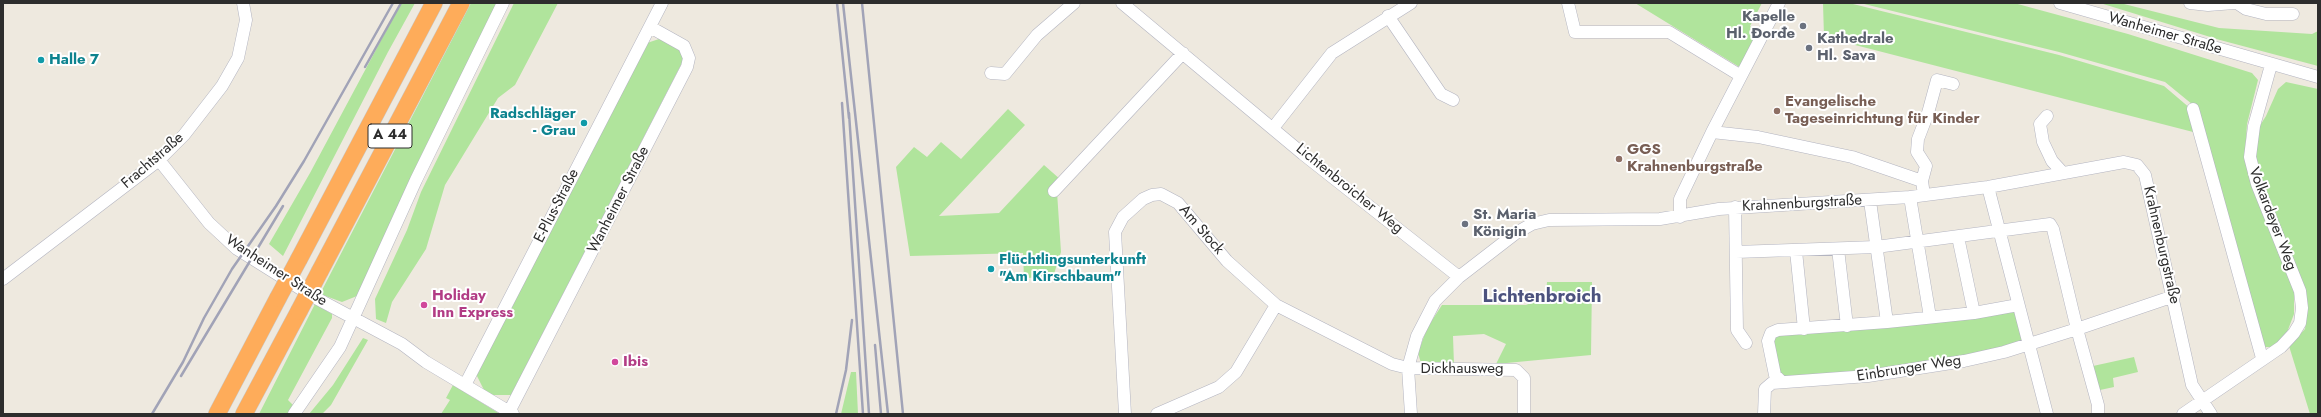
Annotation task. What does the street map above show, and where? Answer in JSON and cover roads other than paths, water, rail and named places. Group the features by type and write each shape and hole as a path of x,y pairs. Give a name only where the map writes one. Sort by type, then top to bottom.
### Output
{"highway":[{"name":"A 44","path":"217,414 434,3"},
{"name":"A 44","path":"244,414 461,3"}],"street":[{"name":"Frachtstraße","path":"3,279 159,160 184,135 210,102 238,58 246,20 243,3"},
{"path":"294,414 340,346 416,180 503,3"},
{"path":"650,27 662,3"},
{"path":"991,73 1005,74 1037,35 1074,3"},
{"name":"Lichtenbroicher Weg","path":"1122,3 1273,128 1459,277"},
{"path":"1273,128 1332,53 1388,16 1411,3"},
{"path":"1568,3 1575,32 1669,32 1741,76"},
{"path":"1680,217 1680,199 1712,132 1779,3"},
{"name":"Wanheimer Straße","path":"2060,3 2271,65"},
{"path":"2190,3 2208,5 2234,3"},
{"path":"2237,3 2246,9 2266,14 2293,14"},
{"path":"1388,16 1441,94 1453,100"},
{"name":"Wanheimer Straße","path":"159,160 209,223 227,242 312,296 402,344 426,362 511,413 689,62 689,54 684,46 650,27"},
{"name":"E-Plus-Straße","path":"465,385 650,27"},
{"path":"1054,191 1183,53"},
{"path":"2271,65 2318,77"},
{"name":"Volkardeyer Weg","path":"2183,414 2262,358 2281,347 2294,333 2300,323 2302,308 2300,291 2257,184 2250,157 2254,126 2271,65"},
{"path":"1924,195 1922,181 1926,166 1917,152 1918,139 1928,113 1937,80 1953,84"},
{"path":"2193,109 2262,358"},
{"path":"2047,116 2040,124 2041,138 2046,152 2063,173"},
{"path":"1712,132 1758,137 1852,157 1922,181"},
{"name":"Krahnenburgstraße","path":"1459,277 1516,233 1532,224 1549,220 1660,219 1735,207 1870,201 1910,197 1988,187 2124,162 2137,165 2145,175 2174,296 2192,385 2211,414"},
{"path":"1988,187 2047,414"},
{"name":"Am Stock","path":"1125,414 1114,241 1118,224 1143,199 1152,194 1161,194 1178,203 1227,261 1276,305 1392,364 1408,368"},
{"path":"1910,197 1930,317"},
{"path":"1870,201 1887,322"},
{"path":"1735,207 1737,330 1746,343"},
{"path":"1736,252 1876,247 2050,224 2052,226 2077,329 2098,405 2098,414"},
{"path":"1958,237 1974,313"},
{"path":"1838,249 1846,326"},
{"path":"1796,251 1804,328"},
{"path":"1411,414 1408,401 1408,368 1417,336 1435,301 1459,277"},
{"name":"Einbrunger Weg","path":"1764,414 1765,389 1772,383 1883,374 1964,361 2029,344 2174,296"},
{"path":"1157,414 1219,387 1236,372 1276,305"},
{"path":"1782,382 1775,374 1768,341 1770,336 1778,330 1846,326 1974,313 2018,305"},
{"name":"Dickhausweg","path":"1408,368 1516,370 1524,378 1524,414"}],"railway":[{"path":"152,414 183,362 204,318 232,269 276,206 304,161 393,3"},
{"path":"365,67 401,3"},
{"path":"837,3 849,118"},
{"path":"843,3 888,414"},
{"path":"862,3 903,414"},
{"path":"842,103 863,414"},
{"path":"849,113 869,414"},
{"path":"181,376 283,206"},
{"path":"836,414 846,370 852,320"},
{"path":"875,345 881,414"}],"place":[{"name":"Kapelle Hl. Đorđe","path":"1803,26"},
{"name":"Kathedrale Hl. Sava","path":"1809,48"},
{"name":"Halle 7","path":"41,60"},
{"name":"Evangelische Tageseinrichtung für Kinder","path":"1777,111"},
{"name":"Radschläger - Grau","path":"584,123"},
{"name":"GGS Krahnenburgstraße","path":"1619,159"},
{"name":"St. Maria Königin","path":"1465,224"},
{"name":"Flüchtlingsunterkunft \"Am Kirschbaum\"","path":"991,269"},
{"name":"Holiday Inn Express","path":"424,305"},
{"name":"Ibis","path":"615,362"}],"district":[{"name":"Lichtenbroich","path":"1542,297"}]}
